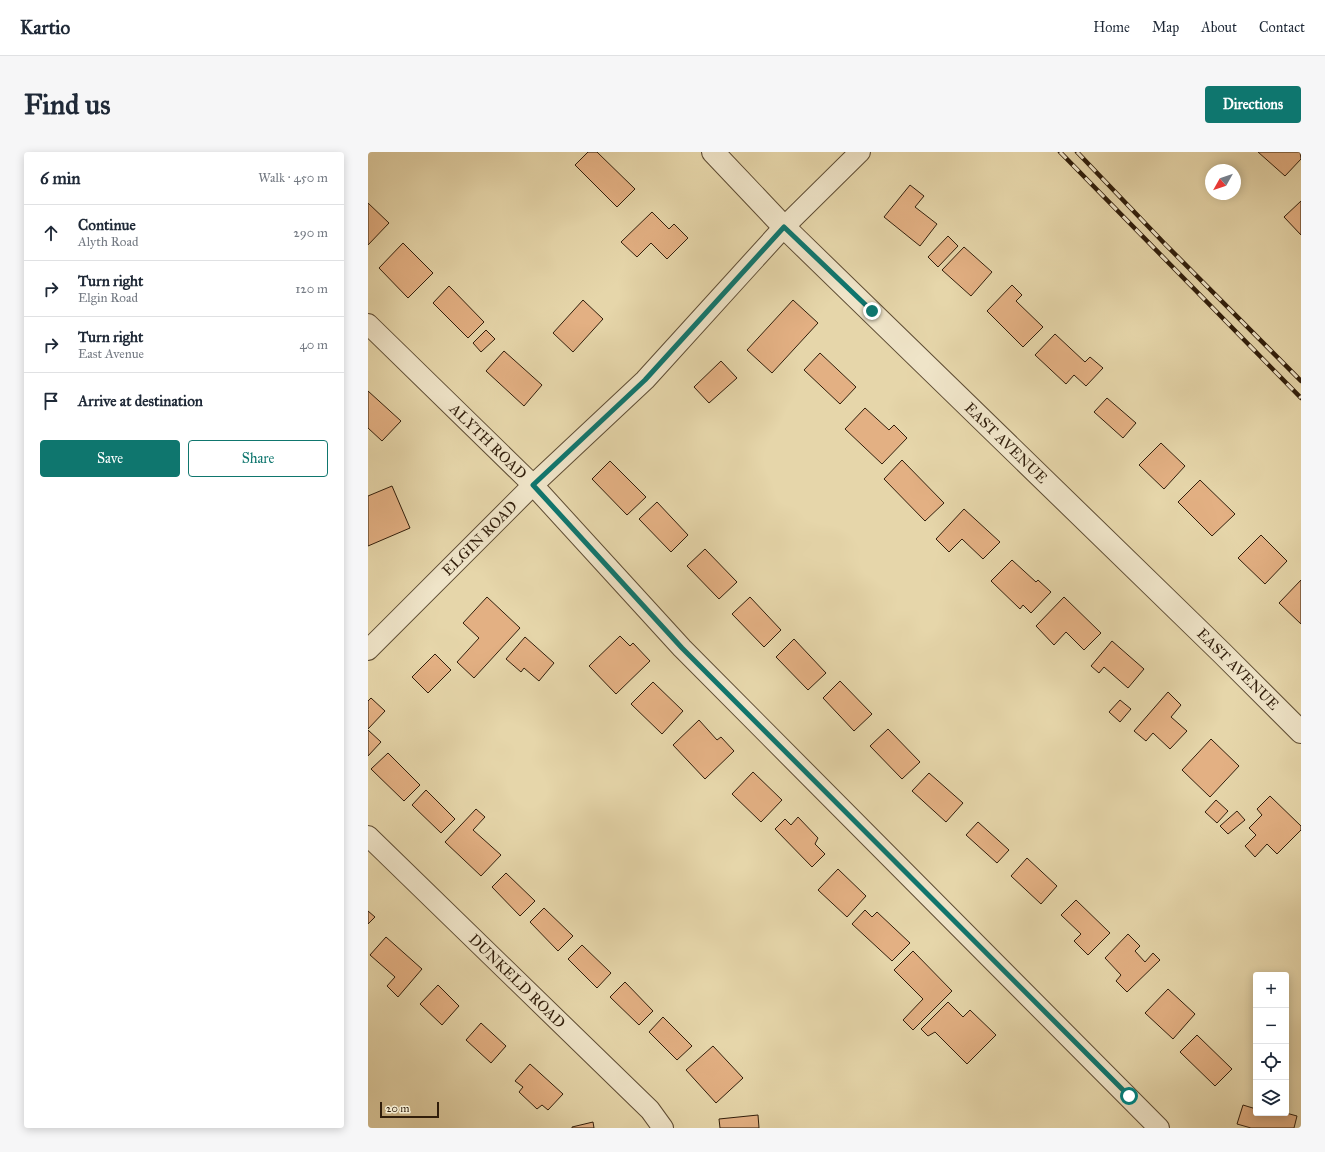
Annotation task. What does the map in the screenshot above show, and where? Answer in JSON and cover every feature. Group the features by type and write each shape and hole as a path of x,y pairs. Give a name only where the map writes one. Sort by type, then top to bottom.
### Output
{"street":[{"name":"EAST AVENUE","path":"713,152 784,227 1205,636 1301,732"},
{"name":"ELGIN ROAD","path":"368,650 533,485 645,380 784,227 860,152"},
{"name":"ALYTH ROAD","path":"368,324 533,485 682,648 1159,1128"},
{"name":"DUNKELD ROAD","path":"368,836 650,1110 663,1128"}],"building":[{"path":"588,152 597,152 635,189 617,207 575,165"},
{"path":"1258,152 1300,152 1301,159 1285,176"},
{"path":"910,185 924,196 915,207 937,224 920,246 884,217"},
{"path":"1301,201 1301,235 1284,217"},
{"path":"368,203 389,223 368,245"},
{"path":"652,212 669,229 674,224 688,238 667,259 651,243 637,257 621,242"},
{"path":"948,236 958,246 938,267 928,257"},
{"path":"403,243 433,273 408,298 379,268"},
{"path":"964,247 992,272 971,296 942,270"},
{"path":"1012,285 1022,295 1016,301 1043,327 1023,347 987,311"},
{"path":"449,286 484,322 468,338 433,303"},
{"path":"583,300 603,319 573,352 553,333"},
{"path":"793,300 818,323 772,373 747,350"},
{"path":"486,330 495,339 481,352 473,343"},
{"path":"1055,334 1085,362 1090,357 1103,368 1086,386 1074,375 1066,384 1035,355"},
{"path":"504,351 542,385 524,406 486,371"},
{"path":"820,353 856,387 840,404 804,370"},
{"path":"721,361 737,378 709,403 694,387"},
{"path":"368,391 401,421 382,441 368,428"},
{"path":"1107,398 1136,423 1123,438 1094,412"},
{"path":"865,408 889,430 894,425 907,438 882,464 845,429"},
{"path":"1161,443 1185,466 1164,489 1139,465"},
{"path":"902,460 944,503 925,521 884,479"},
{"path":"610,461 646,497 627,515 592,479"},
{"path":"1200,480 1235,514 1212,536 1178,502"},
{"path":"392,486 410,528 368,546 368,496"},
{"path":"657,502 688,535 671,552 639,519"},
{"path":"964,509 1000,542 983,559 962,539 949,552 936,539"},
{"path":"1261,535 1287,561 1265,584 1238,558"},
{"path":"705,549 737,582 719,599 687,566"},
{"path":"1012,560 1036,582 1038,580 1051,592 1031,613 1023,605 1020,609 991,581"},
{"path":"1301,580 1301,624 1279,603"},
{"path":"487,597 520,628 474,678 457,662 479,638 463,623"},
{"path":"750,597 781,630 764,647 732,614"},
{"path":"1064,597 1101,633 1084,650 1066,632 1054,645 1036,626"},
{"path":"620,636 630,646 633,643 650,661 616,694 589,666"},
{"path":"525,637 554,663 539,681 524,668 521,672 506,659"},
{"path":"794,639 826,673 808,690 776,657"},
{"path":"1112,641 1144,669 1128,688 1104,667 1099,673 1091,666"},
{"path":"435,654 451,670 428,693 412,677"},
{"path":"840,681 872,714 854,731 823,698"},
{"path":"653,682 683,711 662,734 631,704"},
{"path":"1168,692 1181,705 1171,717 1187,731 1170,749 1153,733 1146,741 1134,731"},
{"path":"371,698 385,711 368,729 368,701"},
{"path":"1120,700 1131,709 1120,722 1109,712"},
{"path":"699,720 717,740 721,737 734,751 705,779 673,745"},
{"path":"888,729 920,762 902,779 870,746"},
{"path":"368,730 381,742 368,756"},
{"path":"1211,739 1239,766 1210,797 1182,770"},
{"path":"388,753 420,785 404,801 371,769"},
{"path":"753,772 782,800 761,822 732,794"},
{"path":"929,773 963,803 946,822 912,791"},
{"path":"426,790 455,819 441,833 412,805"},
{"path":"1270,796 1301,826 1301,830 1277,854 1267,844 1255,857 1245,846 1256,835 1249,828 1262,815 1257,809"},
{"path":"1216,800 1228,811 1217,823 1205,812"},
{"path":"476,809 485,817 473,830 501,855 481,876 445,842"},
{"path":"1237,811 1245,820 1228,834 1220,826"},
{"path":"798,817 818,838 815,844 825,854 812,867 775,829 785,819 791,825"},
{"path":"978,822 1009,850 997,863 966,835"},
{"path":"1027,858 1057,886 1041,904 1011,876"},
{"path":"838,869 866,896 847,917 818,890"},
{"path":"506,873 535,901 520,916 492,887"},
{"path":"1076,900 1110,933 1088,955 1074,941 1081,934 1061,915"},
{"path":"544,908 573,936 558,951 530,922"},
{"path":"865,910 872,917 877,912 910,943 892,961 852,924"},
{"path":"368,911 375,917 368,924"},
{"path":"1128,934 1140,946 1135,951 1145,962 1153,953 1160,960 1127,992 1116,981 1121,975 1105,958"},
{"path":"386,937 422,969 398,997 387,986 395,977 370,955"},
{"path":"582,945 611,973 597,988 568,959"},
{"path":"913,951 952,991 913,1030 903,1020 923,999 894,970"},
{"path":"625,982 653,1011 639,1025 610,997"},
{"path":"438,985 459,1006 442,1025 420,1004"},
{"path":"1168,989 1195,1014 1173,1039 1145,1013"},
{"path":"948,1002 963,1017 970,1010 996,1035 967,1064 935,1032 928,1036 921,1029"},
{"path":"663,1017 692,1046 677,1060 649,1032"},
{"path":"481,1023 506,1046 491,1063 466,1040"},
{"path":"1197,1035 1232,1069 1215,1086 1180,1052"},
{"path":"713,1046 743,1078 716,1103 686,1070"},
{"path":"530,1064 563,1094 548,1110 542,1105 537,1109 519,1092 523,1087 515,1081"},
{"path":"1243,1105 1253,1108 1253,1116 1289,1116 1289,1114 1297,1116 1294,1128 1251,1128 1237,1124"},
{"path":"758,1115 759,1128 720,1128 719,1119"},
{"path":"593,1122 594,1128 572,1128 572,1127"}],"railway":[{"path":"1060,152 1301,398"},
{"path":"1077,152 1164,243 1301,381"}],"route":[{"path":"872,311 784,227 645,380 533,485 682,648 1129,1096"}]}
